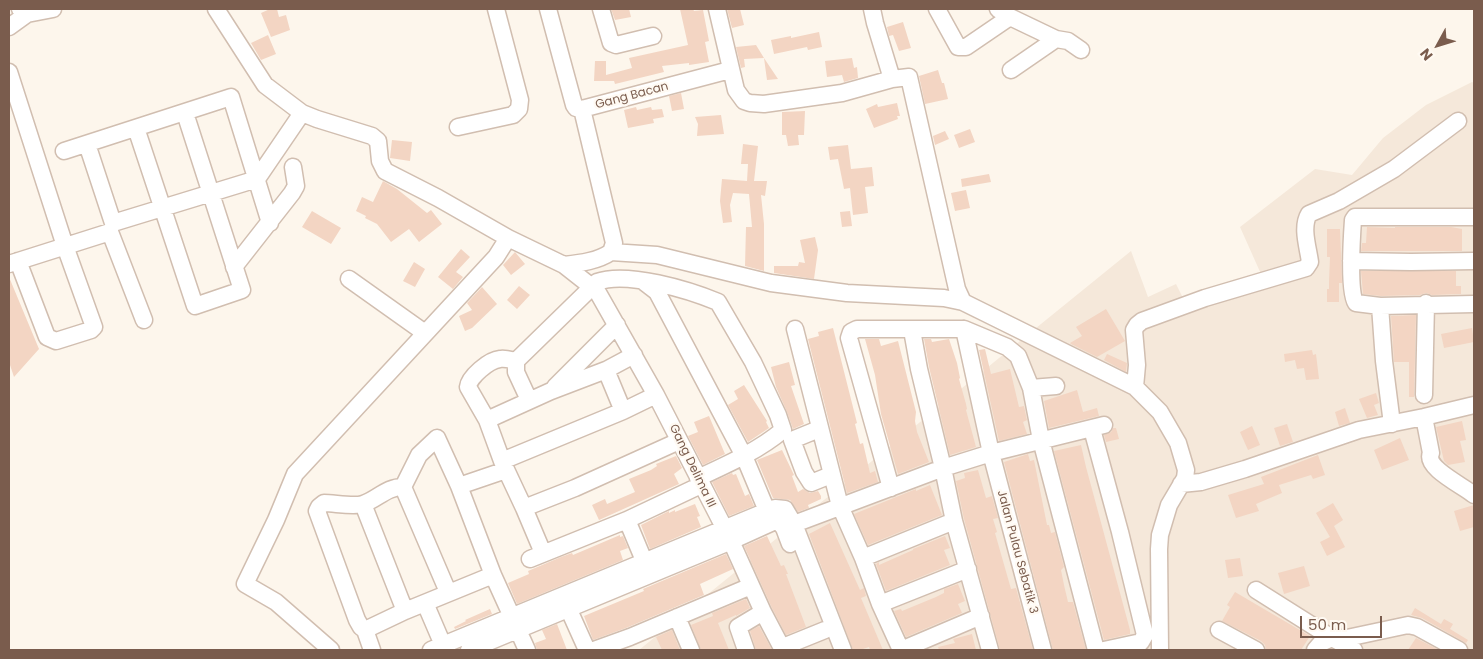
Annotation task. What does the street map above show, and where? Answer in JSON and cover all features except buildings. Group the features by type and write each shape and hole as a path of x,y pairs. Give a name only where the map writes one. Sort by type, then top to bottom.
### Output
{"street":[{"path":"9,27 23,11 53,9"},
{"name":"Gang Delima III","path":"216,9 265,85 302,113 372,136 378,141 380,161 385,172 438,198 508,238 564,265 597,291 656,395 783,649"},
{"path":"458,128 513,115 519,109 520,100 496,9"},
{"name":"Gang Bacan","path":"548,9 576,108 582,110 730,70"},
{"path":"600,9 611,43 616,45 653,36"},
{"path":"717,9 730,70 736,90 744,101 764,104 842,93 892,79 909,77 958,289 963,302"},
{"path":"872,9 874,23 892,79"},
{"path":"937,9 958,46 966,47 1004,13 1056,39 1068,41 1081,50"},
{"path":"1011,70 1056,39"},
{"path":"9,72 65,246 94,327 88,332 56,341 47,337 13,262 65,246 110,232 144,320"},
{"path":"64,151 231,98 270,222"},
{"path":"582,110 614,243 612,252"},
{"path":"136,128 195,306 242,290 184,113"},
{"path":"87,144 114,223 257,179 302,113"},
{"path":"1135,387 1134,330 1139,323 1206,298 1306,268 1310,262 1305,230 1309,214 1339,201 1394,169 1458,121"},
{"path":"234,267 292,193 296,186 293,166"},
{"path":"1474,218 1355,217 1353,220 1351,261 1352,298 1354,302 1380,306 1426,303 1474,304"},
{"path":"331,650 276,602 245,584 276,520 295,474 496,257 508,238"},
{"path":"564,265 586,262 612,252 657,255 771,283 847,293 944,298 963,302 1135,387 1160,412 1178,443 1186,470 1185,478 1169,505 1159,542 1160,650"},
{"path":"1351,261 1474,261"},
{"path":"516,361 498,359 481,369 469,382 470,391 487,420 504,466 524,508 536,556 627,520 700,482 770,440 783,430 753,362 718,302 670,287 622,278 597,282 516,361 516,372 529,400"},
{"path":"349,279 424,333"},
{"path":"644,282 656,292 744,456 767,511"},
{"path":"1424,395 1426,303"},
{"path":"1380,306 1384,361 1392,424"},
{"path":"551,391 617,324"},
{"path":"796,329 819,429 840,506 901,650 938,643 981,616"},
{"path":"891,488 849,338 851,332 857,329 964,329 1015,351 1022,363 1031,388 1041,440 1096,650"},
{"name":"Jalan Pulau Sebatik 3","path":"964,329 991,453 1043,650"},
{"path":"912,330 919,370 944,468 954,521 990,650"},
{"path":"487,420 529,400 606,370 634,355"},
{"path":"606,370 624,411"},
{"path":"1031,388 1056,386"},
{"path":"459,486 656,395"},
{"path":"1181,484 1194,483 1245,469 1359,430 1424,418 1474,406"},
{"path":"1424,418 1431,452 1430,460 1446,476 1474,495"},
{"path":"794,524 944,468 991,453 1098,427 1120,532 1145,635 1142,642 1104,650"},
{"path":"819,429 792,440 810,483 831,475"},
{"path":"448,592 403,487 419,455 437,438 459,486 493,575 526,650"},
{"path":"524,508 575,488 679,441"},
{"path":"372,650 365,630 357,620 317,511 324,503 363,504 395,487 403,487"},
{"path":"363,504 405,611"},
{"path":"426,603 437,648 514,623 569,610 728,536 767,511 775,508 785,509 794,524 843,650"},
{"path":"627,520 645,563"},
{"path":"862,558 954,521"},
{"path":"469,650 514,623 645,563 773,522 779,522 784,528 833,650"},
{"path":"880,604 968,569"},
{"path":"365,630 448,592 493,575"},
{"path":"594,650 633,643 677,617 751,586"},
{"path":"1256,590 1354,650"},
{"path":"569,610 587,650"},
{"path":"746,650 738,627 763,612"},
{"path":"677,617 691,650"},
{"path":"1314,650 1332,638 1347,638 1403,625 1412,625 1459,650"},
{"path":"783,649 825,630"},
{"path":"1219,630 1256,650"}],"shaded area":[{"path":"1472,82 1474,83 1474,650 639,650 1131,251 1148,297 1176,284 1184,300 1261,274 1240,227 1315,169 1352,175 1383,138 1426,105"}]}
